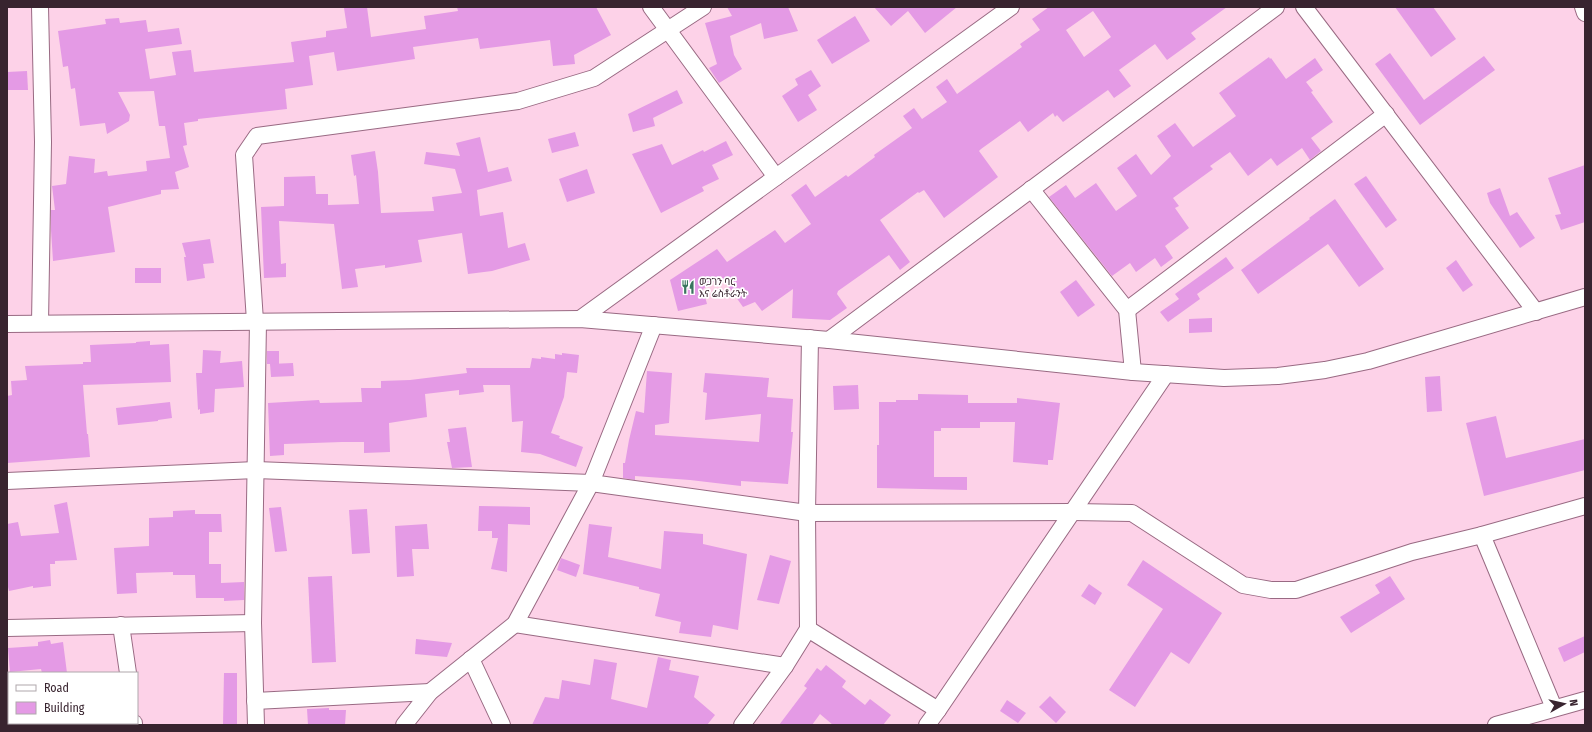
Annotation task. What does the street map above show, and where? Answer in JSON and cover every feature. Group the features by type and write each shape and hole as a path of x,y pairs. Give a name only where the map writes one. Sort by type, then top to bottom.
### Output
{"street":[{"path":"40,7 43,142 40,323"},
{"path":"651,7 776,177"},
{"path":"256,725 253,623 256,470 256,321 244,156 257,136 518,101 594,78 703,7"},
{"path":"580,319 1011,7"},
{"path":"829,340 1276,7"},
{"path":"1304,7 1536,312"},
{"path":"1583,7 1585,13"},
{"path":"1127,310 1386,114"},
{"path":"1031,189 1127,310 1133,372"},
{"path":"7,324 580,319 810,338 1133,372 1224,378 1278,376 1325,370 1368,361 1585,297"},
{"path":"404,725 430,692 515,624 591,483 654,325"},
{"path":"742,725 785,666 808,629 807,513 810,338"},
{"path":"927,725 1166,374"},
{"path":"7,481 256,470 591,483 807,513 1132,513 1243,585 1270,590 1296,590 1412,552 1482,536 1585,506"},
{"path":"1482,536 1554,708"},
{"path":"7,628 253,623"},
{"path":"515,624 785,666"},
{"path":"121,626 128,672"},
{"path":"808,629 938,710"},
{"path":"471,659 502,725"},
{"path":"255,701 430,692"},
{"path":"1496,725 1585,700"}],"building":[{"path":"367,7 371,37 426,29 424,16 458,11 457,7 596,7 611,35 574,55 575,64 553,66 550,40 480,49 478,38 413,47 415,59 337,71 334,52 309,56 313,85 285,89 287,109 198,119 198,121 184,123 187,145 183,146 189,167 175,172 179,189 161,190 161,194 108,207 115,252 53,261 51,210 55,210 52,186 66,184 69,156 95,159 94,173 107,171 108,176 147,171 146,161 170,158 165,126 159,126 154,91 118,92 130,115 129,121 107,134 105,123 80,126 75,88 71,89 68,66 63,67 58,31 106,24 105,19 119,18 120,23 146,20 148,32 179,28 182,44 145,49 150,79 176,75 172,52 191,50 194,72 294,62 291,42 326,37 326,31 347,28 344,8"},
{"path":"727,7 788,7 798,31 764,39 761,23 730,36 734,55 742,69 719,83 709,68 717,64 705,23 732,16"},
{"path":"874,7 957,7 925,33 908,11 891,26"},
{"path":"1049,7 1227,7 1191,33 1196,39 1167,60 1155,44 1119,70 1131,86 1114,98 1108,90 1063,122 1057,115 1055,117 1053,113 1028,132 1020,121 981,149 979,151 998,177 944,218 924,190 919,193 918,192 880,220 910,262 900,270 889,255 838,291 837,294 847,308 830,320 792,318 793,289 762,311 755,302 743,307 721,276 703,289 707,304 678,311 670,280 717,249 727,262 775,230 785,243 811,224 791,195 806,184 815,197 846,175 848,177 875,157 874,155 912,128 903,116 914,108 922,119 947,102 936,87 947,79 957,94 1022,47 1020,44 1040,30 1032,19","holes":["1093,11 1111,37 1084,57 1066,30"]},
{"path":"1395,7 1433,7 1456,39 1431,57"},
{"path":"855,16 870,41 832,64 817,40"},
{"path":"1390,53 1424,100 1484,56 1495,70 1420,125 1375,64"},
{"path":"1269,57 1286,79 1315,58 1323,70 1306,82 1313,91 1311,92 1333,122 1311,138 1321,151 1310,160 1302,148 1277,166 1271,158 1248,176 1230,152 1210,166 1213,169 1173,198 1179,206 1175,208 1189,228 1165,246 1173,258 1161,267 1155,258 1136,272 1130,263 1112,276 1049,197 1066,185 1075,198 1096,183 1116,211 1137,196 1117,168 1136,154 1151,175 1171,156 1157,136 1175,123 1193,147 1236,116 1219,93"},
{"path":"811,70 821,86 808,95 817,110 798,122 782,96 798,85 795,79"},
{"path":"27,71 28,90 7,90 7,72"},
{"path":"677,90 683,103 653,118 655,126 633,132 628,114"},
{"path":"575,132 579,146 552,153 548,139"},
{"path":"480,137 488,172 508,167 512,181 477,190 480,216 503,212 508,248 525,243 530,260 492,271 468,274 462,233 418,240 422,262 385,268 385,265 355,269 358,287 342,289 334,224 279,221 281,264 286,263 286,277 264,278 261,207 284,206 284,177 315,176 316,194 328,194 328,205 359,204 356,175 354,176 351,155 375,151 381,213 434,211 432,197 462,193 455,169 424,164 426,152 460,156 456,143"},
{"path":"726,141 733,155 712,165 719,179 702,187 704,191 661,213 632,154 662,144 672,165"},
{"path":"1585,165 1585,222 1561,230 1555,215 1561,214 1548,178"},
{"path":"587,169 595,193 567,202 559,179"},
{"path":"1366,176 1397,220 1386,228 1354,184"},
{"path":"1500,188 1510,216 1517,212 1535,238 1520,248 1490,203 1487,193"},
{"path":"1335,199 1384,269 1359,287 1328,244 1258,294 1241,270"},
{"path":"210,239 214,263 203,264 205,278 187,281 184,257 186,257 182,243"},
{"path":"1226,257 1234,268 1197,294 1200,299 1168,322 1160,312 1179,299 1175,294"},
{"path":"1456,260 1473,285 1463,292 1446,268"},
{"path":"135,268 161,268 161,283 135,283"},
{"path":"1076,280 1095,305 1078,317 1060,292"},
{"path":"1212,318 1212,332 1189,333 1189,319"},
{"path":"150,341 150,345 169,344 171,382 83,385 90,457 7,463 7,396 12,395 11,381 27,380 25,366 83,364 83,362 91,362 90,345"},
{"path":"203,350 221,351 220,363 242,361 244,387 215,389 214,412 200,414 200,409 198,410 196,373 202,373"},
{"path":"267,351 279,351 279,364 267,364"},
{"path":"562,353 579,355 577,373 567,372 564,397 551,433 560,436 559,438 583,447 576,467 540,454 521,452 523,421 512,422 510,385 483,385 484,392 459,395 459,390 425,394 427,417 389,423 390,452 364,453 364,442 342,442 284,444 284,455 270,456 268,403 319,400 320,403 362,402 361,388 381,388 381,381 410,380 467,373 466,368 530,368 532,358 541,359 541,357 555,359 555,354 562,355"},
{"path":"293,363 294,376 271,377 270,364"},
{"path":"647,371 672,373 669,423 655,425 655,435 759,442 761,414 705,420 707,393 703,392 705,373 769,378 767,397 793,399 791,432 793,432 788,484 741,481 741,486 635,476 635,480 623,478 623,463 625,463 636,411 644,413"},
{"path":"1440,376 1442,411 1427,412 1425,377"},
{"path":"858,385 859,409 834,410 833,386"},
{"path":"918,394 968,395 968,403 1017,403 1017,398 1060,403 1053,460 1048,460 1048,465 1013,462 1015,422 980,422 980,428 941,428 941,431 934,431 934,477 967,477 967,490 877,488 879,402 918,400"},
{"path":"170,402 172,418 118,425 116,408"},
{"path":"1496,416 1506,458 1585,439 1585,470 1484,496 1466,423"},
{"path":"466,427 472,467 452,468 447,442 450,442 448,429"},
{"path":"67,502 77,560 55,561 55,564 50,564 51,586 33,588 33,586 9,591 7,583 7,524 18,522 21,536 59,533 54,505"},
{"path":"479,506 530,507 530,525 508,524 507,572 491,569 498,538 492,538 492,531 478,531"},
{"path":"281,507 287,551 275,552 269,508"},
{"path":"367,509 370,553 352,554 349,510"},
{"path":"195,510 195,514 221,514 222,532 209,532 209,564 221,564 221,583 244,582 244,600 224,601 224,598 196,598 195,575 173,575 173,572 136,573 137,593 117,594 114,548 149,546 149,518 173,517 173,511"},
{"path":"427,524 429,549 412,549 414,576 397,577 395,526"},
{"path":"589,524 612,527 608,557 661,569 664,531 703,534 703,544 747,554 738,630 713,625 711,637 679,633 681,622 655,616 660,594 639,589 639,587 583,574"},
{"path":"770,555 791,561 779,604 757,600"},
{"path":"561,558 580,565 576,577 557,570"},
{"path":"1143,560 1222,613 1189,664 1171,652 1135,707 1109,690 1163,609 1127,585"},
{"path":"332,576 336,662 312,663 308,577"},
{"path":"1390,576 1405,599 1351,633 1340,617 1380,593 1375,585"},
{"path":"1089,584 1102,593 1095,605 1081,596"},
{"path":"1585,636 1585,652 1564,662 1558,648"},
{"path":"416,639 452,643 447,657 415,654"},
{"path":"50,640 51,644 63,642 67,672 42,672 41,669 10,672 8,648 38,646 38,642"},
{"path":"658,657 671,660 669,670 699,676 694,697 715,715 707,725 532,725 545,697 559,699 562,680 590,685 594,659 617,663 611,699 647,708"},
{"path":"826,665 846,681 842,687 865,705 870,699 891,715 883,725 833,725 820,714 812,725 779,725 807,688 804,686 817,668 821,671"},
{"path":"224,673 237,673 237,725 223,725"},
{"path":"1050,696 1066,712 1056,723 1039,707"},
{"path":"1007,700 1026,713 1018,723 1000,711"},
{"path":"329,708 329,710 346,710 345,725 308,725 307,709"}],"place":[{"name":"ወጋገን ባር እና ሬስቶራንት","path":"688,287"}]}
